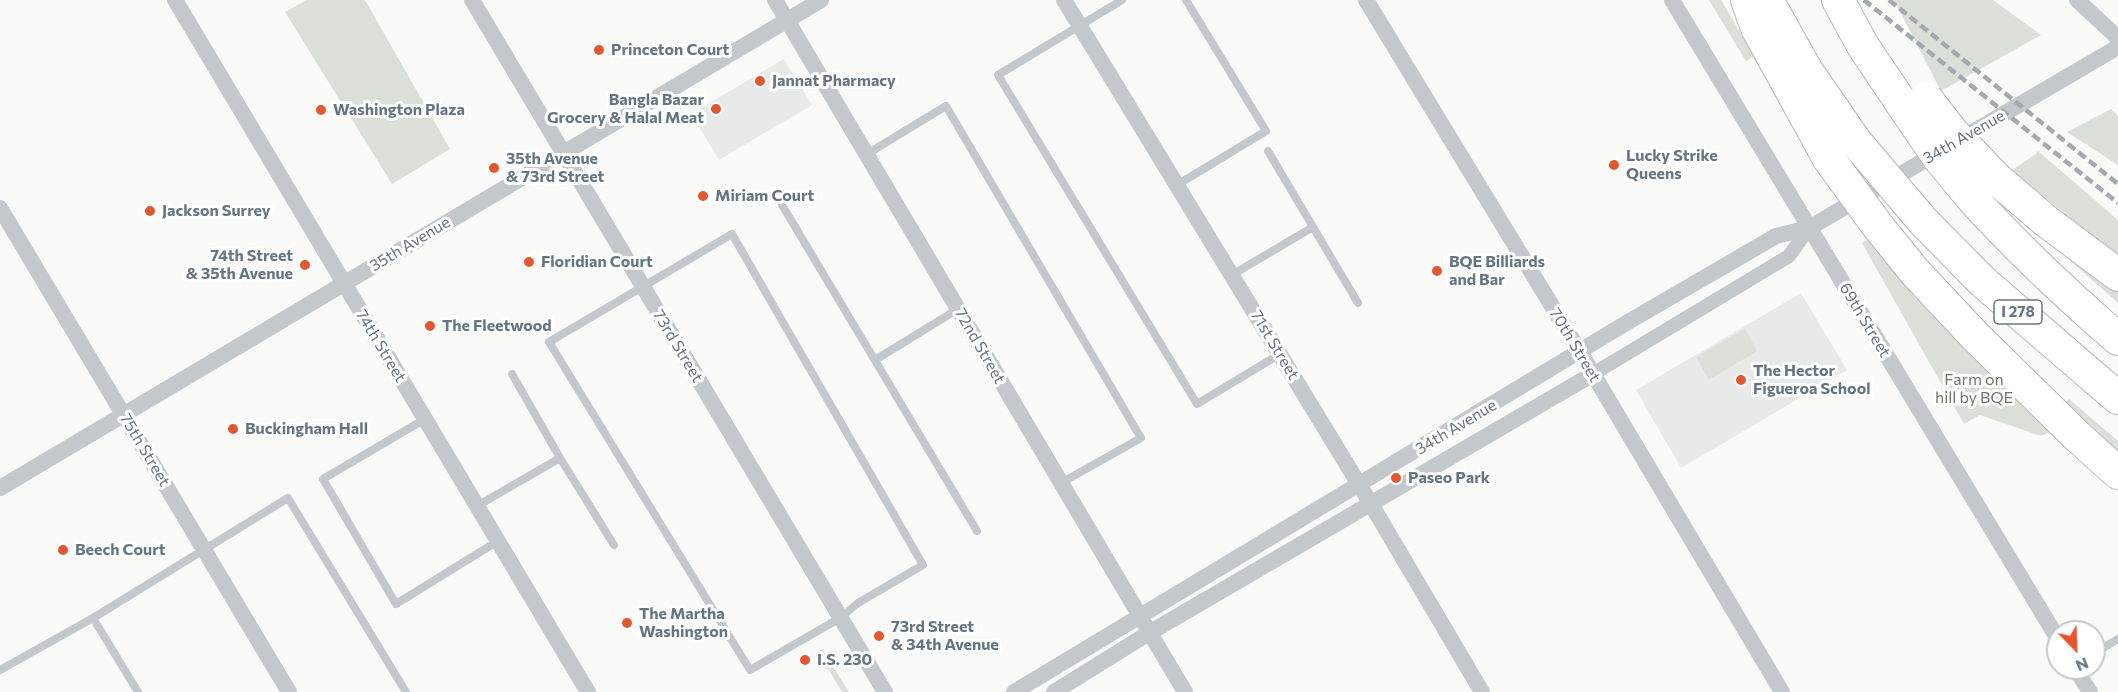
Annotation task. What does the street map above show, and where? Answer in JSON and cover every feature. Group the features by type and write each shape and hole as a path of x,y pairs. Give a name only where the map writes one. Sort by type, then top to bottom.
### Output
{"highway":[{"path":"1747,0 1757,28 1829,159 1877,225 1915,272 1975,336 2118,473"},
{"name":"I 278","path":"1767,0 1807,71 1856,142 1923,221 1982,281 2118,398"},
{"name":"I 278","path":"1838,0 1863,46 1916,104 1938,157 1971,197 2008,239 2118,339"},
{"path":"1848,0 1916,104 1953,133 1997,179 2046,221 2118,275"}],"street":[{"name":"74th Street","path":"175,0 588,692"},
{"name":"73rd Street","path":"472,0 885,692"},
{"name":"72nd Street","path":"775,0 1185,692"},
{"name":"35th Avenue","path":"0,488 821,0"},
{"name":"71st Street","path":"1064,0 1371,504 1482,692"},
{"name":"70th Street","path":"1366,0 1580,352 1782,692"},
{"name":"69th Street","path":"1672,0 2046,620"},
{"path":"2077,0 2118,38"},
{"name":"34th Avenue","path":"1014,692 1776,236 1809,228 2118,47"},
{"name":"75th Street","path":"0,208 289,692"},
{"name":"34th Avenue","path":"1054,692 1149,633 1593,374 1789,256 1809,228"}],"lane":[{"path":"1122,0 998,75 1197,404 1280,354"},
{"path":"1177,186 1266,131 1186,0"},
{"path":"867,154 946,106 1141,438 1061,483"},
{"path":"1268,151 1358,303"},
{"path":"782,205 977,531"},
{"path":"1232,275 1313,227"},
{"path":"732,234 923,565 858,603 840,618 750,670 549,342 643,288 732,234"},
{"path":"875,360 958,309"},
{"path":"512,374 560,458 614,545"},
{"path":"425,419 323,479 396,604 498,541"},
{"path":"477,507 560,458"},
{"path":"0,670 93,618 288,498 406,692"},
{"path":"93,618 138,692"}],"shaded area":[{"path":"784,59 812,105 719,160 691,114"},
{"name":"The Hector Figueroa School","path":"1801,293 1847,370 1681,468 1636,390"}],"green space":[{"path":"307,0 365,0 450,149 392,184 285,12"},
{"path":"1709,0 1721,0 1754,56 1746,61"},
{"path":"1894,0 1993,0 2041,35 1941,91"},
{"path":"2111,109 2118,116 2118,165 2067,132"},
{"path":"2038,151 2118,220 2118,258 2012,170"},
{"name":"Farm on hill by BQE","path":"1870,238 2055,430 2041,436 1980,415 1964,424 1862,243"},
{"path":"2069,254 2118,290 2118,303 2065,256"},
{"path":"1745,329 1757,351 1709,380 1696,357"},
{"path":"2069,399 2118,441 2118,451 2066,402"},
{"path":"822,649 849,692 842,692 818,652"}],"railway":[{"path":"1864,0 2118,203"},
{"path":"1889,0 2118,184"}],"place":[{"name":"Princeton Court","path":"599,50"},
{"name":"Jannat Pharmacy","path":"760,81"},
{"name":"Bangla Bazar Grocery & Halal Meat","path":"716,109"},
{"name":"Washington Plaza","path":"321,110"},
{"name":"Lucky Strike Queens","path":"1614,165"},
{"name":"35th Avenue & 73rd Street","path":"494,168"},
{"name":"Miriam Court","path":"703,196"},
{"name":"Jackson Surrey","path":"150,211"},
{"name":"Floridian Court","path":"529,262"},
{"name":"74th Street & 35th Avenue","path":"305,265"},
{"name":"BQE Billiards and Bar","path":"1437,271"},
{"name":"The Fleetwood","path":"430,326"},
{"name":"The Hector Figueroa School","path":"1741,380"},
{"name":"Buckingham Hall","path":"233,429"},
{"name":"Paseo Park","path":"1396,478"},
{"name":"Beech Court","path":"63,550"},
{"name":"The Martha Washington","path":"627,623"},
{"name":"73rd Street & 34th Avenue","path":"879,636"},
{"name":"I.S. 230","path":"805,660"}]}
